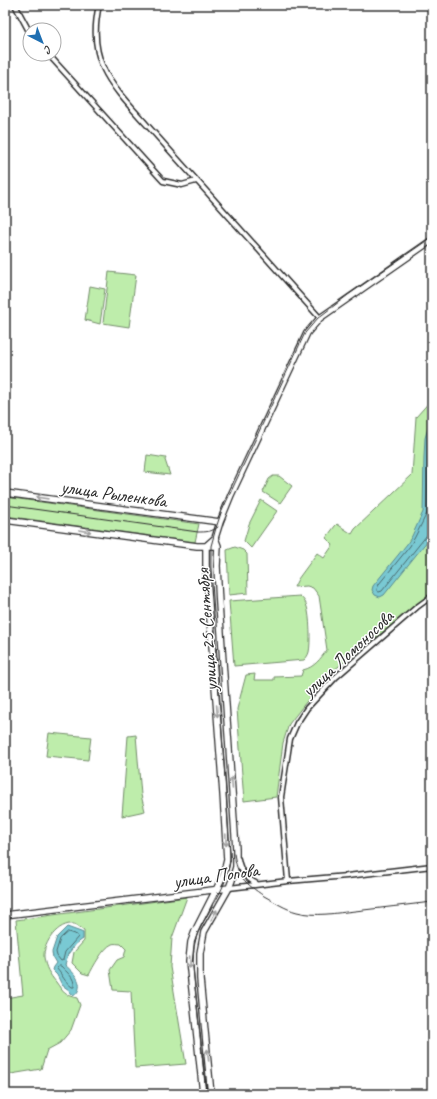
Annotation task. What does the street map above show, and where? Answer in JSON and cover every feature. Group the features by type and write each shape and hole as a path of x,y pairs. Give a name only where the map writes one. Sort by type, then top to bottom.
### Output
{"main road":[{"path":"203,1094 189,961 194,931 225,871 227,860 206,565 206,546 215,538 220,522 307,333 320,318 432,240"},
{"name":"улица Рыленкова","path":"5,493 220,522"},
{"path":"5,520 189,545 218,546"},
{"name":"улица 25 Сентября","path":"212,1094 199,959 204,932 229,888 236,867 217,566 218,546 215,538"},
{"name":"улица Попова","path":"5,915 229,888"}],"street":[{"path":"15,5 24,22"},
{"path":"99,5 96,19 96,46 108,78 120,95 320,318"},
{"path":"55,62 163,180 182,185 196,181"},
{"name":"улица Ломоносова","path":"288,880 280,798 290,738 297,723 307,708 336,677 417,607 432,596"},
{"path":"236,850 240,868 247,878 257,884"},
{"name":"улица Попова","path":"229,888 288,880 347,876 432,866"}],"green space":[{"path":"109,272 136,275 129,327 103,323"},
{"path":"90,286 105,289 100,324 85,320"},
{"path":"432,399 432,594 324,679 289,724 283,743 276,797 244,801 237,709 246,675 255,674 254,680 274,680 274,677 301,676 303,670 314,665 327,650 319,596 313,588 307,586 294,587 317,553 324,558 333,545 326,538 337,524 352,534 355,529 412,475 416,417"},
{"path":"147,455 166,458 165,460 170,475 145,472"},
{"path":"273,476 279,476 292,486 280,503 263,492 269,479"},
{"path":"5,497 199,524 195,542 5,516"},
{"path":"261,500 277,511 251,548 244,541 249,524"},
{"path":"235,547 243,550 247,554 248,593 229,595 227,550"},
{"path":"300,596 307,605 308,611 310,648 308,656 304,660 234,666 229,601"},
{"path":"49,733 91,737 88,760 46,756"},
{"path":"136,735 141,795 145,811 122,816 128,736"},
{"path":"187,897 172,938 170,967 186,1064 135,1068 131,991 113,990 110,970 117,960 124,957 126,949 121,944 112,944 102,953 89,975 82,973 72,963 74,952 84,941 84,931 74,924 68,924 62,926 53,934 44,951 44,957 48,971 61,989 67,995 77,998 80,1005 71,1030 60,1043 47,1050 41,1069 5,1075 5,998 23,995 16,920"}],"water":[{"path":"432,415 432,535 384,595 380,597 375,595 372,590 373,586 407,544 423,512 425,438"},
{"path":"67,927 83,933 83,939 76,944 68,954 65,965 71,970 78,980 78,992 73,996 69,990 62,985 57,975 52,970 56,963 52,952 57,937"}],"tram line":[{"path":"206,1094 194,981 193,955 199,930 218,896 228,872 230,854 211,567 211,546 221,513 305,333 318,318 348,295 432,237"},
{"path":"5,505 198,532 213,530 218,527"},
{"path":"234,853 237,868 247,883 264,896 297,912 326,914 432,902"}]}
